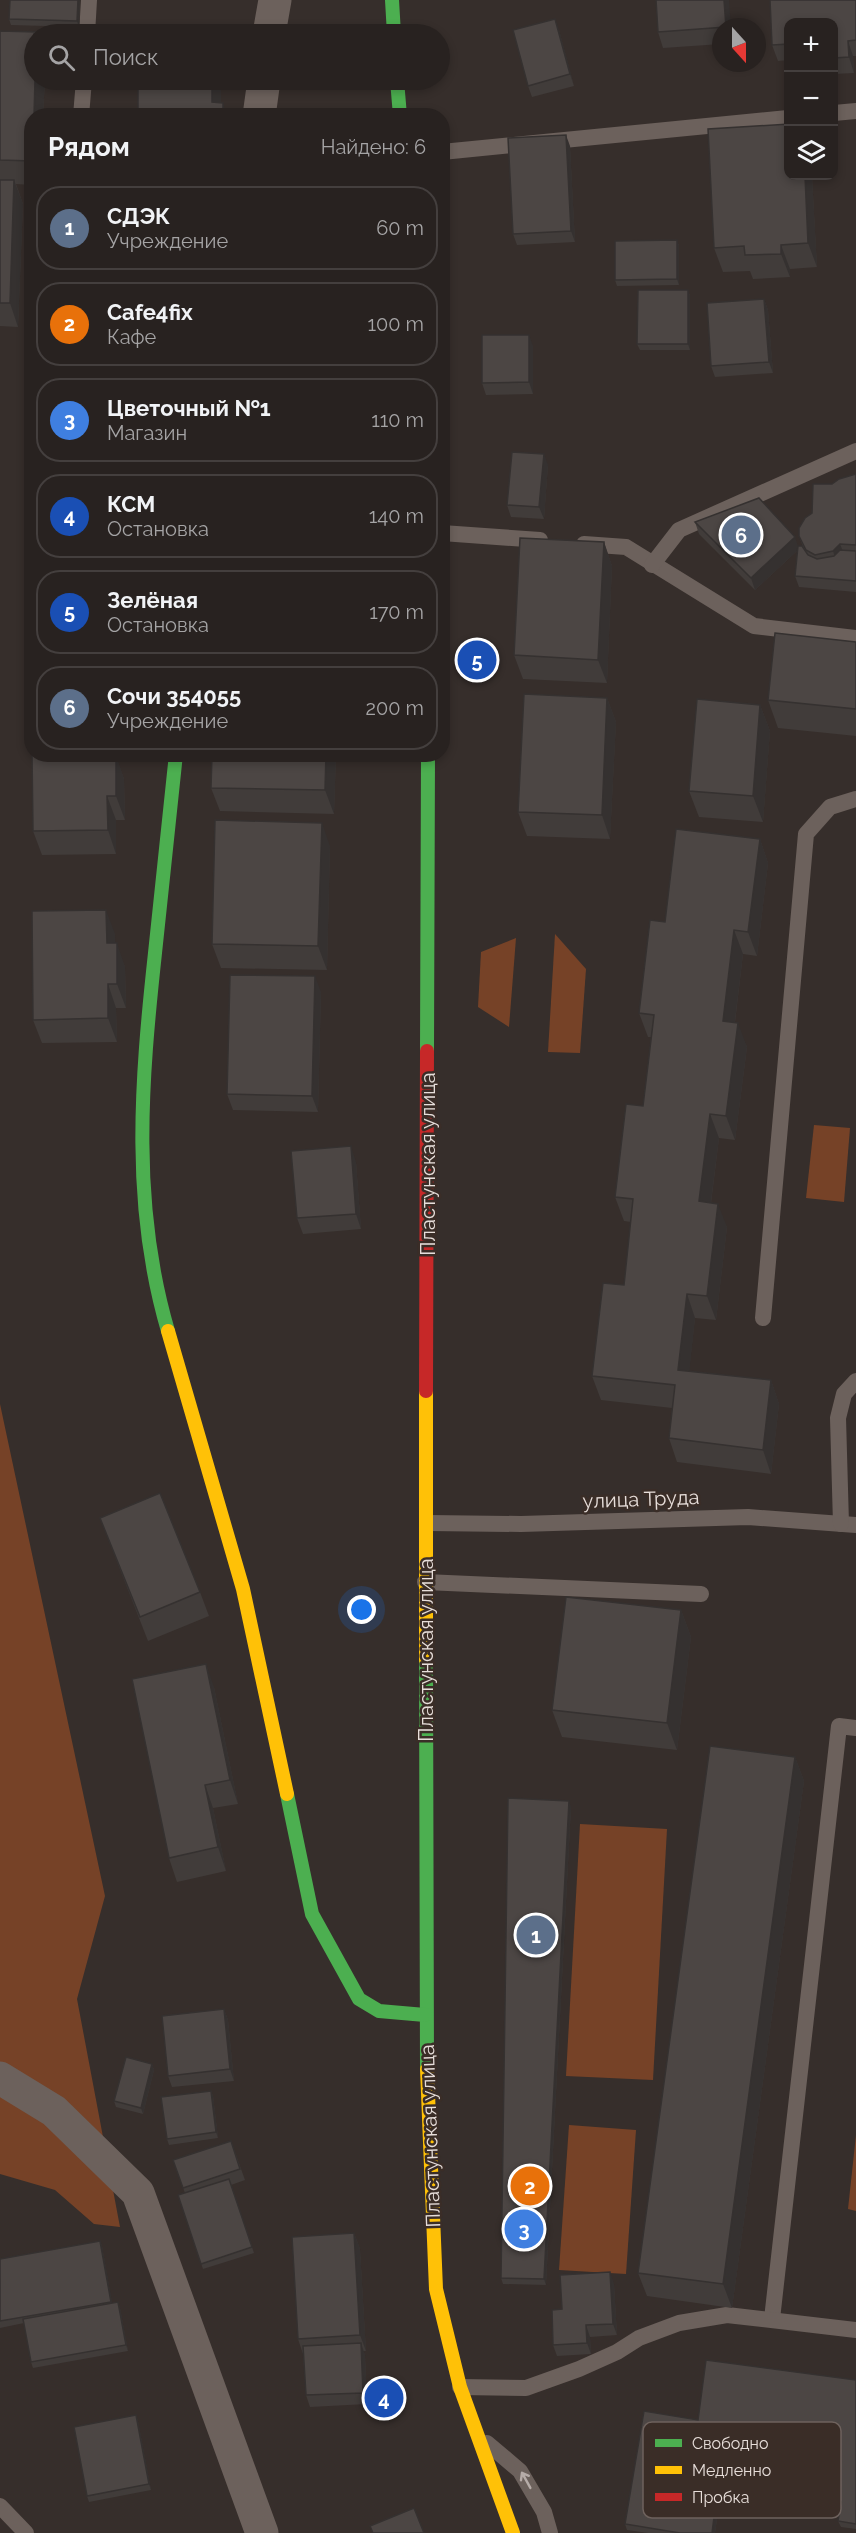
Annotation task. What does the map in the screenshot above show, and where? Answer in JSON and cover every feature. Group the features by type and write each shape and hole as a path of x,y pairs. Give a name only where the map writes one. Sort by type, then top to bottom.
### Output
{"main road":[{"path":"392,0 393,24"},
{"path":"399,90 400,108"},
{"path":"175,762 144,1056 141,1171 158,1297 243,1589 312,1914 358,1999 379,2011 425,2015"},
{"name":"Пластунская улица","path":"428,762 428,1523 425,1582 425,2015 436,2289 460,2387 513,2533"}],"street":[{"path":"260,108 263,90"},
{"path":"0,2078 54,2111 138,2193 262,2533"}],"lane":[{"path":"87,24 88,0"},
{"path":"82,108 83,90"},
{"path":"838,113 856,111"},
{"path":"450,151 784,118"},
{"path":"652,565 679,530 856,451"},
{"path":"450,534 626,547 754,626 856,638"},
{"path":"763,1318 806,834 830,807 856,799"},
{"path":"848,1525 837,1418 844,1394 856,1381"},
{"name":"улица Труда","path":"428,1523 521,1524 748,1517 848,1525"},
{"path":"425,1582 701,1594"},
{"path":"772,2319 839,1726 856,1728"},
{"path":"460,2387 526,2388 579,2369 618,2352 639,2338 679,2323 727,2315 856,2330"},
{"path":"480,2438 520,2470 544,2512 550,2533"},
{"path":"0,2506 26,2533"}],"shaded area":[{"path":"555,934 586,969 580,1053 548,1052"},
{"path":"516,938 509,1027 478,1007 481,952"},
{"path":"814,1125 850,1128 844,1202 806,1198"},
{"path":"0,1404 105,1896 77,1999 120,2227 94,2224 55,2190 0,2174"},
{"path":"580,1824 667,1829 653,2080 566,2076"},
{"path":"569,2125 636,2130 626,2274 559,2270"},
{"path":"856,2135 856,2211 848,2209"}],"building":[{"path":"10,0 78,0 77,21 9,19"},
{"path":"656,0 724,0 725,18 712,18 712,28 658,32"},
{"path":"770,0 856,0 856,40 848,41 849,57 838,58 838,18 784,18 784,44 772,45"},
{"path":"555,19 570,74 528,86 513,30"},
{"path":"0,31 24,32 24,90 35,90 34,108 24,108 24,161 0,160"},
{"path":"138,90 212,90 212,102 223,103 223,108 138,108"},
{"path":"784,124 784,180 805,180 808,243 781,245 781,254 745,255 744,246 714,248 708,129"},
{"path":"566,135 571,231 513,234 508,138"},
{"path":"0,180 14,180 10,303 0,303"},
{"path":"677,240 677,279 615,280 615,241"},
{"path":"638,290 688,290 688,344 637,344"},
{"path":"764,299 769,362 711,366 707,303"},
{"path":"482,335 529,335 529,382 482,383"},
{"path":"512,452 544,454 539,507 507,505"},
{"path":"856,474 856,545 840,544 833,551 815,555 806,550 799,536 799,528 805,518 812,513 813,484 832,484 839,479"},
{"path":"759,498 795,537 751,578 695,522"},
{"path":"520,538 604,542 598,660 514,655"},
{"path":"798,546 802,546 808,555 817,559 834,556 840,550 856,551 856,581 795,576"},
{"path":"775,633 856,642 856,709 768,700"},
{"path":"524,694 607,698 602,815 518,812"},
{"path":"697,699 760,705 753,796 689,791"},
{"path":"32,762 116,762 116,796 107,796 108,830 33,831"},
{"path":"212,762 326,762 325,790 211,788"},
{"path":"215,820 322,823 318,946 212,944"},
{"path":"676,829 760,839 748,932 734,930 723,1021 738,1023 726,1116 710,1114 699,1201 718,1204 707,1296 687,1294 678,1370 771,1380 763,1450 669,1438 675,1385 592,1376 603,1283 624,1285 633,1199 615,1197 626,1104 643,1106 654,1015 639,1013 650,920 665,922"},
{"path":"106,910 107,943 117,943 117,984 108,984 108,1018 33,1020 32,911"},
{"path":"230,975 315,976 312,1096 227,1094"},
{"path":"351,1146 356,1214 297,1218 291,1151"},
{"path":"160,1493 200,1592 140,1617 100,1518"},
{"path":"566,1597 681,1610 667,1723 552,1710"},
{"path":"206,1664 230,1780 205,1785 218,1847 169,1858 132,1679"},
{"path":"710,1746 795,1757 723,2284 638,2273"},
{"path":"508,1798 569,1801 544,2279 501,2278"},
{"path":"224,2009 230,2069 168,2076 162,2016"},
{"path":"126,2057 152,2064 141,2108 114,2101"},
{"path":"211,2091 216,2132 167,2139 161,2097"},
{"path":"231,2141 240,2169 183,2188 173,2160"},
{"path":"229,2179 252,2247 201,2264 178,2195"},
{"path":"354,2233 360,2335 298,2339 292,2237"},
{"path":"100,2241 111,2302 0,2321 0,2259"},
{"path":"610,2272 613,2324 586,2325 587,2343 553,2345 552,2310 562,2309 560,2275"},
{"path":"118,2302 126,2345 31,2362 23,2319"},
{"path":"361,2343 363,2393 306,2395 303,2346"},
{"path":"706,2360 856,2380 856,2524 838,2521 841,2518 841,2422 643,2422 643,2518 714,2518 712,2533 680,2533 625,2524 644,2411 698,2420"},
{"path":"136,2415 149,2484 87,2496 74,2427"},
{"path":"414,2508 424,2533 373,2533 370,2526"}],"traffic: fast":[{"path":"392,0 393,24"},
{"path":"398,90 399,108"},
{"path":"168,1331 156,1284 148,1237 142,1143 150,1001 175,762"},
{"path":"427,1051 428,762"},
{"path":"426,1660 427,2069"},
{"path":"287,1794 312,1914 359,1999 379,2011 425,2015"}],"traffic: slow":[{"path":"168,1331 243,1589 287,1794"},
{"path":"426,1391 426,1660"},
{"path":"427,2069 436,2289 460,2387 513,2533"}],"traffic: jam":[{"path":"426,1391 427,1051"}],"place":[{"name":"Сочи 354055","path":"741,535"},
{"name":"Зелёная","path":"477,660"},
{"name":"СДЭК","path":"536,1935"},
{"name":"Cafe4fix","path":"530,2186"},
{"name":"Цветочный №1","path":"524,2229"},
{"name":"КСМ","path":"384,2398"}]}
